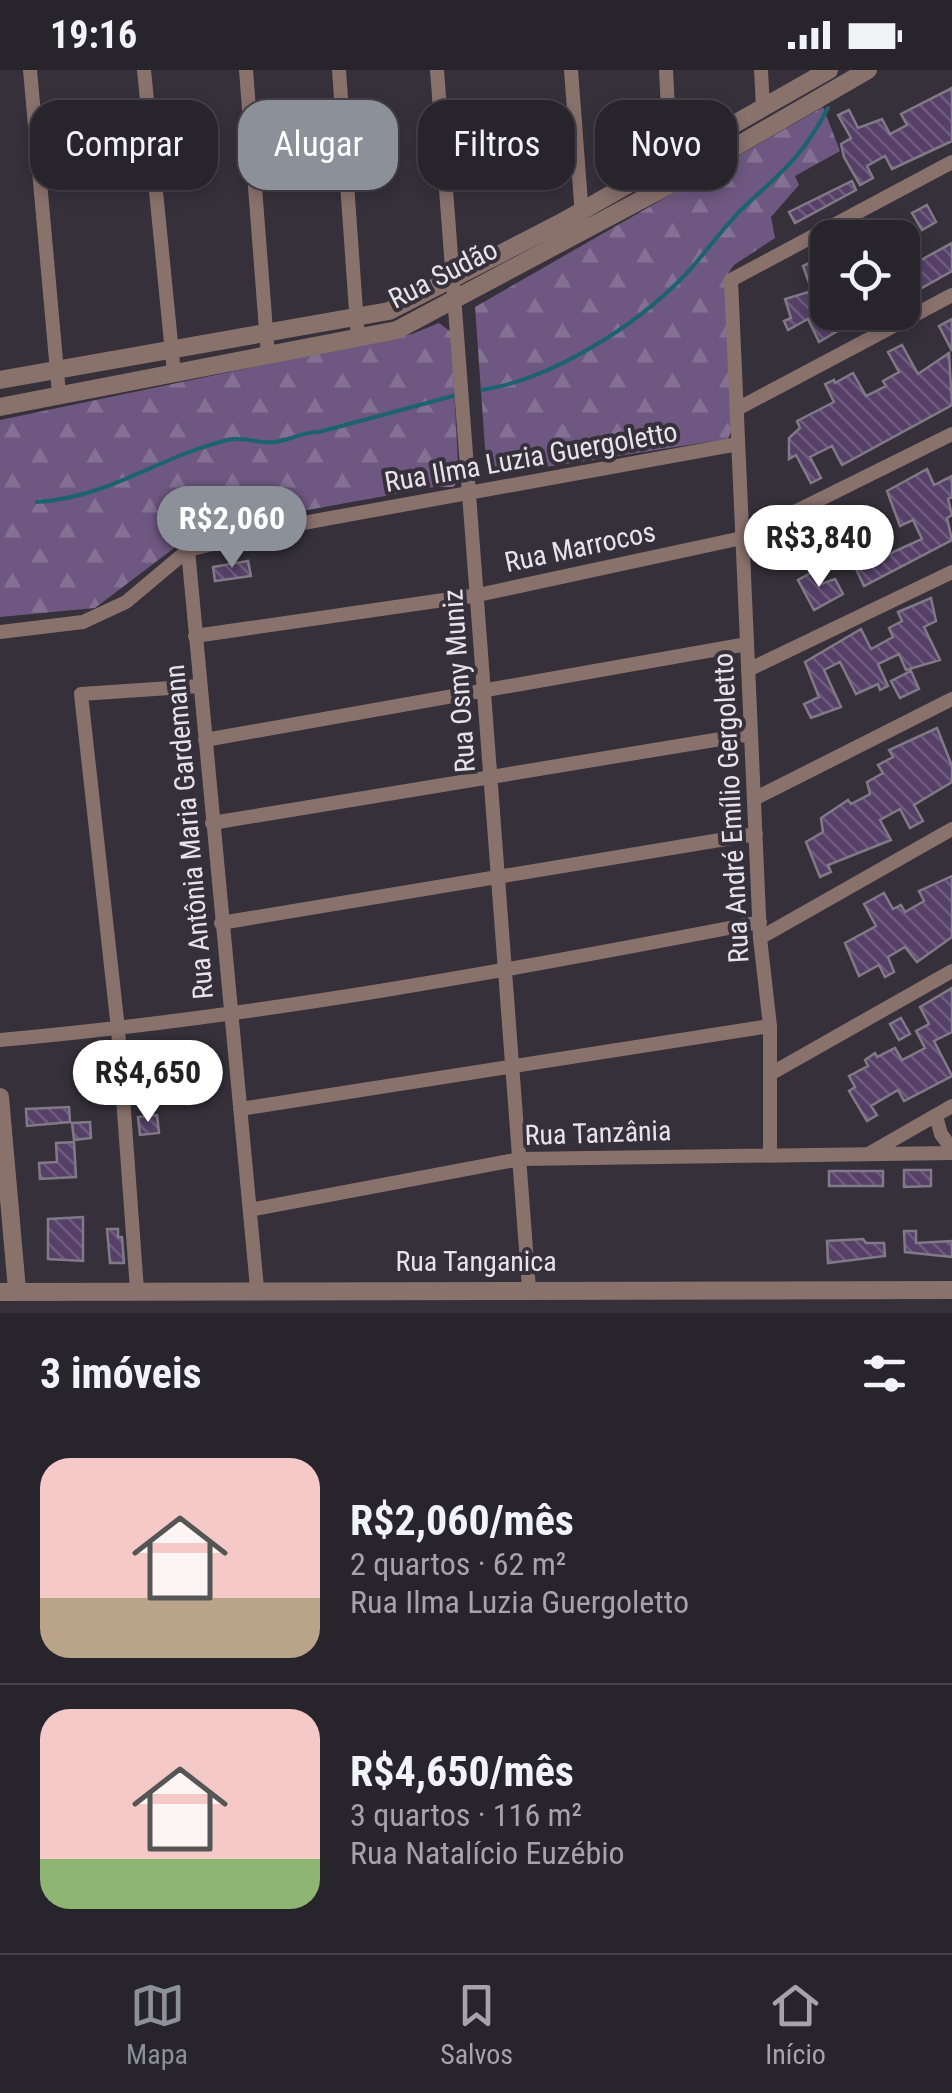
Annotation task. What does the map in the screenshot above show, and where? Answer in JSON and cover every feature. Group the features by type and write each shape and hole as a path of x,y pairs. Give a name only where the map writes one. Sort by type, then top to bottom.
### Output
{"street":[{"path":"30,70 59,394"},
{"path":"144,70 174,373"},
{"path":"246,70 268,356"},
{"path":"340,70 358,338"},
{"name":"Rua Osmy Muniz","path":"437,70 529,1289"},
{"path":"571,70 582,232"},
{"path":"666,70 667,100"},
{"path":"761,70 763,108"},
{"name":"Rua Sudão","path":"737,123 829,70"},
{"name":"Rua Sudão","path":"737,146 868,70"},
{"name":"Rua André Emílio Gergoletto","path":"770,1154 770,1026 760,930 731,280 952,162"},
{"name":"Rua Sudão","path":"0,380 390,311 618,190"},
{"name":"Rua Sudão","path":"0,407 396,330 660,190"},
{"path":"737,409 952,295"},
{"name":"Rua Marrocos","path":"196,636 478,594 742,538 952,434"},
{"name":"Rua Ilma Luzia Guergoletto","path":"0,632 82,622 126,602 188,550 280,528 738,444"},
{"name":"Rua Antônia Maria Gardemann","path":"188,550 257,1288"},
{"path":"748,670 952,572"},
{"path":"205,740 747,644"},
{"path":"137,1290 118,1029 81,694 200,686"},
{"path":"754,799 952,699"},
{"path":"212,824 752,734"},
{"path":"0,1040 231,1017 760,930 952,829"},
{"path":"221,923 756,834"},
{"path":"772,1072 952,971"},
{"path":"240,1108 770,1026"},
{"path":"0,1098 9,1291"},
{"path":"865,1156 952,1106"},
{"path":"936,1116 940,1134 952,1151"},
{"name":"Rua Tanzânia","path":"250,1210 520,1159 865,1156 952,1151"},
{"name":"Rua Tanganica","path":"9,1291 952,1290"}],"green space":[{"path":"823,107 840,151 795,176 799,185 771,217 775,238 734,265 727,275 732,429 728,439 487,476 475,307 679,190 737,190 737,156"},
{"path":"439,323 451,332 459,481 453,487 434,487 198,530 95,608 0,617 0,420 412,334"}],"building":[{"path":"952,88 952,141 892,169 885,156 867,166 873,178 860,185 844,157 841,144 851,138 838,115 849,110 858,128 882,119 890,134 907,125 901,114"},
{"path":"852,181 856,190 795,223 789,212"},
{"path":"927,205 936,222 922,230 920,220 912,213"},
{"path":"952,243 952,271 920,289 920,260"},
{"path":"810,263 810,285 803,266"},
{"path":"810,292 810,323 808,319 788,330 784,321 791,318 785,299"},
{"path":"952,319 952,351 939,326"},
{"path":"813,330 839,330 819,342"},
{"path":"902,345 918,374 949,353 952,405 842,465 832,446 810,457 821,478 811,483 796,455 789,459 789,438 800,428 797,421 834,402 825,384 834,380 835,383 853,373 866,396 886,386 883,381 899,372 888,352"},
{"path":"927,469 934,485 952,476 952,497 948,499 952,515 947,518 952,540 864,586 856,569 922,539 913,520 900,526 887,491"},
{"path":"845,515 854,533 873,524 880,537 849,553 842,540 825,542 818,527"},
{"path":"248,561 251,576 215,581 213,567"},
{"path":"814,571 821,584 835,579 843,594 814,610 798,580"},
{"path":"931,598 936,621 924,627 940,660 906,670 899,654 878,664 888,686 880,690 878,684 856,694 840,662 824,670 841,707 811,718 804,704 819,697 805,662 861,629 871,649 893,637 889,628 902,621 898,612"},
{"path":"911,671 919,689 900,698 891,681"},
{"path":"937,728 952,766 952,782 914,805 923,821 910,828 900,809 880,820 891,840 828,865 831,872 820,877 806,842 823,832 821,818 848,800 851,804 870,794 867,782 883,773 878,765 893,757 889,750"},
{"path":"952,876 952,937 917,962 905,947 888,957 894,972 885,977 879,965 859,976 845,943 876,926 864,904 884,893 893,909 901,905 905,912 924,901 919,891"},
{"path":"952,988 952,1032 934,1041 952,1076 904,1101 898,1090 871,1106 877,1115 867,1121 849,1091 855,1087 849,1076 868,1066 865,1060 875,1053 877,1057 895,1048 902,1060 925,1048 916,1031 929,1024 920,1007"},
{"path":"901,1018 910,1034 899,1040 890,1024"},
{"path":"69,1107 70,1122 27,1126 26,1109"},
{"path":"157,1115 159,1133 140,1135 138,1117"},
{"path":"90,1122 91,1138 74,1140 72,1123"},
{"path":"74,1142 76,1177 40,1179 39,1163 57,1162 56,1143"},
{"path":"904,1170 931,1170 931,1186 904,1187"},
{"path":"829,1171 883,1171 883,1186 829,1186"},
{"path":"83,1217 83,1261 48,1259 48,1219"},
{"path":"107,1229 118,1229 118,1237 122,1237 124,1263 110,1263"},
{"path":"904,1231 916,1231 916,1243 952,1241 952,1257 905,1252"},
{"path":"863,1239 866,1243 884,1243 885,1256 828,1263 827,1241"}],"waterway":[{"path":"482,390 536,375 564,362 642,313 685,275 737,214 791,162 828,108"},
{"path":"37,502 89,492 228,440 280,441 453,396"}]}
